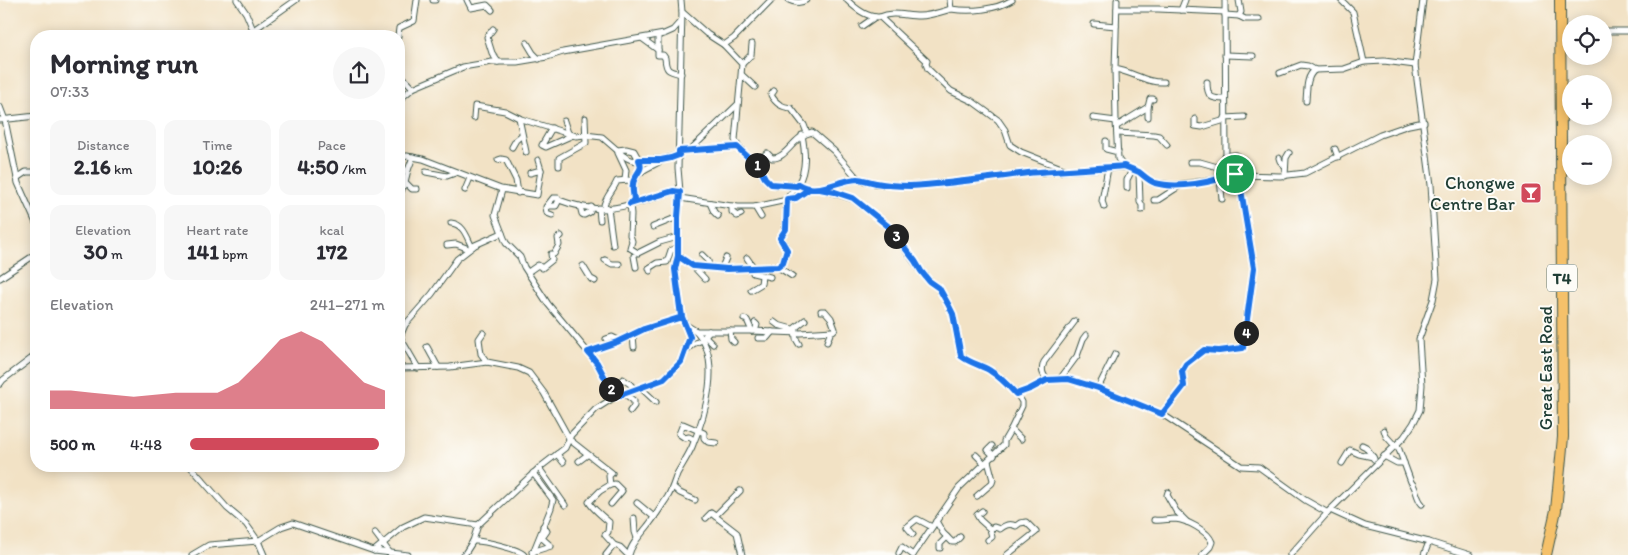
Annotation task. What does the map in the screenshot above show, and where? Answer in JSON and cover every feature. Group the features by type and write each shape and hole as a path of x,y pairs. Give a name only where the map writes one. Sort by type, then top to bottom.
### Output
{"highway":[{"name":"Great East Road","path":"1546,555 1556,510 1563,437 1560,0"}],"street":[{"path":"236,0 246,13 253,30"},
{"path":"257,30 296,0"},
{"path":"399,30 399,28 414,21 417,0"},
{"path":"466,0 471,8 487,5 492,10"},
{"path":"464,555 473,541 478,525 539,468 565,448 571,435 596,410 615,397 664,379 681,362 690,337 682,317 675,269 678,256 680,198 678,168 681,0"},
{"path":"724,45 734,38 771,0"},
{"path":"789,0 794,3 802,3 806,0"},
{"path":"847,0 864,13 878,17 927,61 928,69 951,91 972,101 998,120 1005,130 1010,145 1059,169 1076,171"},
{"path":"950,0 951,9"},
{"path":"862,26 889,13 920,16 936,14 951,9 971,10 1005,4 1012,0"},
{"path":"1117,0 1115,70 1118,159 1124,166 1139,172 1153,183 1181,184 1220,180 1232,172"},
{"path":"1180,10 1185,0"},
{"path":"1162,414 1184,386 1182,371 1186,364 1204,350 1233,351 1243,348 1246,341 1254,268 1241,190 1225,156 1225,0"},
{"path":"1239,0 1241,12 1239,16"},
{"path":"1340,0 1353,12 1364,62"},
{"path":"1290,555 1329,512 1396,445 1413,424 1420,410 1422,385 1419,339 1433,300 1437,279 1431,185 1415,64 1423,0"},
{"path":"1117,9 1180,10 1225,14 1245,19 1259,19"},
{"path":"682,12 707,34 724,45 742,64 734,140 737,147 759,167 771,184 797,185 805,189 820,189 853,198 888,226 929,281 939,288 948,304 953,314 961,356 972,364 989,370 1002,379 1022,402 1022,406"},
{"path":"405,95 413,88 463,67 477,64 539,59 581,49 658,36 673,30 682,21"},
{"path":"1094,24 1116,26"},
{"path":"493,29 487,37 498,62"},
{"path":"1612,31 1628,31"},
{"path":"658,36 658,55 663,55 668,70 680,74"},
{"path":"643,38 658,50"},
{"path":"527,43 539,59"},
{"path":"742,64 751,55 752,44"},
{"path":"581,49 582,56"},
{"path":"1225,55 1253,56"},
{"path":"1280,73 1301,65 1315,70 1344,69 1364,62 1384,61 1415,64"},
{"path":"1115,70 1124,71 1149,82 1164,82"},
{"path":"1306,100 1308,80 1311,73 1315,70"},
{"path":"742,75 755,87"},
{"path":"405,79 413,88"},
{"path":"1208,82 1207,92 1210,96 1216,99 1225,99"},
{"path":"774,91 771,95 773,99 782,107 792,108 804,125 805,134 803,172 787,199 786,229 780,238 787,250 783,263 778,267"},
{"path":"1148,117 1148,107 1150,100 1153,99"},
{"path":"690,150 737,104"},
{"path":"474,118 475,106 505,111 520,118 570,134 602,137 623,156 636,161 664,159"},
{"path":"0,107 17,178 30,209"},
{"path":"1093,118 1117,123 1148,107"},
{"path":"2,120 30,117"},
{"path":"1195,119 1195,126 1202,127 1225,119 1244,117"},
{"path":"520,118 526,152"},
{"path":"559,166 559,158 586,143 585,118"},
{"path":"564,121 570,134"},
{"path":"1190,162 1200,162 1232,172 1285,176 1305,174 1380,135 1424,122"},
{"path":"552,128 542,145 546,147 570,134"},
{"path":"754,163 766,153 772,158 781,157 805,134 812,132 829,147 858,179"},
{"path":"1117,133 1154,134 1159,136 1168,145"},
{"path":"512,147 522,135"},
{"path":"1106,142 1106,150 1118,152"},
{"path":"678,237 660,242 638,253 633,251 630,244 632,241 630,235 630,204 634,199 634,178 641,170 679,153 690,150 737,147"},
{"path":"617,150 626,149 634,151 641,164 641,170"},
{"path":"1335,149 1338,157"},
{"path":"617,150 626,170 625,180"},
{"path":"1285,176 1285,166 1289,153"},
{"path":"1225,156 1236,155"},
{"path":"413,157 405,182 412,189 417,189"},
{"path":"405,158 424,159 502,190 537,195 541,170 538,160"},
{"path":"1279,158 1285,166"},
{"path":"498,160 506,160 516,180 518,193"},
{"path":"820,189 847,180 858,179 878,184 907,186 952,183 1030,173 1124,166"},
{"path":"1104,207 1102,202 1108,168"},
{"path":"530,173 541,170"},
{"path":"1127,188 1127,180 1132,170"},
{"path":"17,178 26,172 30,172"},
{"path":"426,172 447,176 458,172"},
{"path":"1139,172 1142,210"},
{"path":"465,190 470,178"},
{"path":"613,245 607,208 604,205 617,181 625,180 633,183"},
{"path":"1220,180 1222,199"},
{"path":"1154,200 1158,200 1181,184"},
{"path":"680,198 732,206 755,207 796,198 809,189"},
{"path":"502,190 496,215 506,243 520,257 524,267 548,304 597,363 615,397"},
{"path":"552,215 547,213 548,206 556,206 559,200 580,206 607,208 630,204 673,191 680,192"},
{"path":"710,203 718,216"},
{"path":"732,206 732,212 737,216 741,214"},
{"path":"755,207 761,217"},
{"path":"599,208 600,220"},
{"path":"653,227 678,217"},
{"path":"451,223 455,223 464,231 470,248"},
{"path":"405,325 416,310 432,294 457,259 470,248 502,233"},
{"path":"528,272 538,265 542,268 552,260 551,254 554,254 559,245 558,238 560,236"},
{"path":"447,245 456,244 470,248"},
{"path":"650,271 651,265 667,262 671,250 678,248"},
{"path":"702,255 708,261 709,267"},
{"path":"634,256 636,267"},
{"path":"678,256 693,266 705,279"},
{"path":"0,278 30,258"},
{"path":"726,258 723,265 727,269"},
{"path":"747,258 754,268 753,273 770,277"},
{"path":"605,260 612,264 619,264"},
{"path":"583,266 591,279 595,281"},
{"path":"693,266 727,269 778,267 792,276"},
{"path":"751,290 761,284 762,276"},
{"path":"821,311 825,311 831,318 835,329 831,331 827,342"},
{"path":"588,352 620,341 644,329 682,317"},
{"path":"744,319 747,320 754,331"},
{"path":"799,344 796,339 796,332 798,325 805,320"},
{"path":"774,322 796,332"},
{"path":"1047,380 1043,374 1044,362 1074,322"},
{"path":"754,331 757,325 755,323"},
{"path":"686,325 713,344"},
{"path":"696,331 831,331"},
{"path":"684,352 704,338 709,331"},
{"path":"730,331 731,339 734,342"},
{"path":"758,338 767,338 772,332"},
{"path":"483,333 479,339 481,354 487,362"},
{"path":"633,335 634,346"},
{"path":"1060,379 1077,356 1086,335"},
{"path":"606,339 612,337 620,341"},
{"path":"611,504 622,492 614,484 600,491 589,502 609,522 608,532 605,535 614,545 620,547 629,555 630,550 673,487 698,431 707,397 710,371 704,338"},
{"path":"427,346 438,367"},
{"path":"405,347 418,368"},
{"path":"1098,388 1115,354"},
{"path":"0,384 30,360"},
{"path":"405,368 487,362 518,368 529,373 544,393 570,440 612,473 608,476 610,485"},
{"path":"619,382 623,379 635,390"},
{"path":"1016,394 1047,380 1060,379 1068,379 1098,388 1162,414 1241,466 1259,466 1306,500 1329,512 1365,526 1430,542 1470,555"},
{"path":"641,388 656,402"},
{"path":"899,553 902,547 913,555 967,477 994,456 1004,445 1004,441 1012,429 1022,406 1027,390"},
{"path":"625,394 634,401 634,406 630,411"},
{"path":"694,440 681,436 679,431 684,424 704,433 704,438 708,442 716,443"},
{"path":"1012,429 1021,439"},
{"path":"1384,430 1386,436 1396,445 1422,504"},
{"path":"1362,444 1378,463"},
{"path":"992,446 988,450 994,456"},
{"path":"1342,463 1350,450 1373,458"},
{"path":"558,454 563,462"},
{"path":"579,461 587,455"},
{"path":"976,455 987,462 993,480 977,496"},
{"path":"1384,456 1397,463 1404,463"},
{"path":"532,554 551,508 554,495 539,468"},
{"path":"195,472 227,508 246,524 258,541 264,555"},
{"path":"533,474 554,495"},
{"path":"673,487 695,500"},
{"path":"715,516 740,492"},
{"path":"1168,492 1167,495 1176,511 1188,523"},
{"path":"666,498 681,493"},
{"path":"637,503 654,517"},
{"path":"982,510 977,515 990,529 992,537 988,540"},
{"path":"706,518 711,513 737,533 742,555"},
{"path":"375,553 383,542 403,527 424,517 478,525"},
{"path":"634,518 635,532 638,538"},
{"path":"913,534 907,527 917,519 932,527"},
{"path":"1154,520 1175,519 1188,523 1208,535 1211,539 1210,547 1202,555"},
{"path":"936,521 952,542 955,542 960,537"},
{"path":"192,555 209,545 258,541 282,526 293,522 375,553 408,555"},
{"path":"990,529 994,527 1000,529 1005,525 1011,524 1016,526 1020,522 1026,522 1036,532 1007,555"},
{"path":"532,554 551,546 542,538 547,531 543,526"},
{"path":"376,533 390,553"},
{"path":"940,548 940,544 947,537"},
{"path":"473,541 484,540 494,545 520,550 524,555"},
{"path":"1424,555 1430,542"},
{"path":"606,555 614,545"}],"place":[{"name":"Chongwe Centre Bar","path":"1531,193"}],"route":[{"path":"1235,174 1233,173 1220,180 1175,185 1153,183 1138,172 1124,166 1030,173 952,183 907,186 878,184 858,179 847,180 820,189 809,189 805,189 798,184 797,186 771,184 759,167 737,147 692,149 679,151 679,155 671,158 639,160 641,170 634,178 632,188 634,199 630,204 673,191 680,192 678,256 675,269 682,317 644,329 617,342 588,352 597,363 615,397 664,379 681,362 690,337 686,325 682,317 681,316 675,269 678,256 693,266 727,269 778,267 783,263 787,250 780,238 786,229 787,199 796,198 809,189 820,189 853,198 888,226 929,281 939,288 942,293 953,314 958,334 958,349 961,356 972,364 989,370 1002,379 1016,394 1047,380 1068,379 1098,388 1162,414 1184,386 1182,371 1186,364 1204,350 1233,351 1243,348 1246,341 1254,268 1241,190 1235,174"}]}
